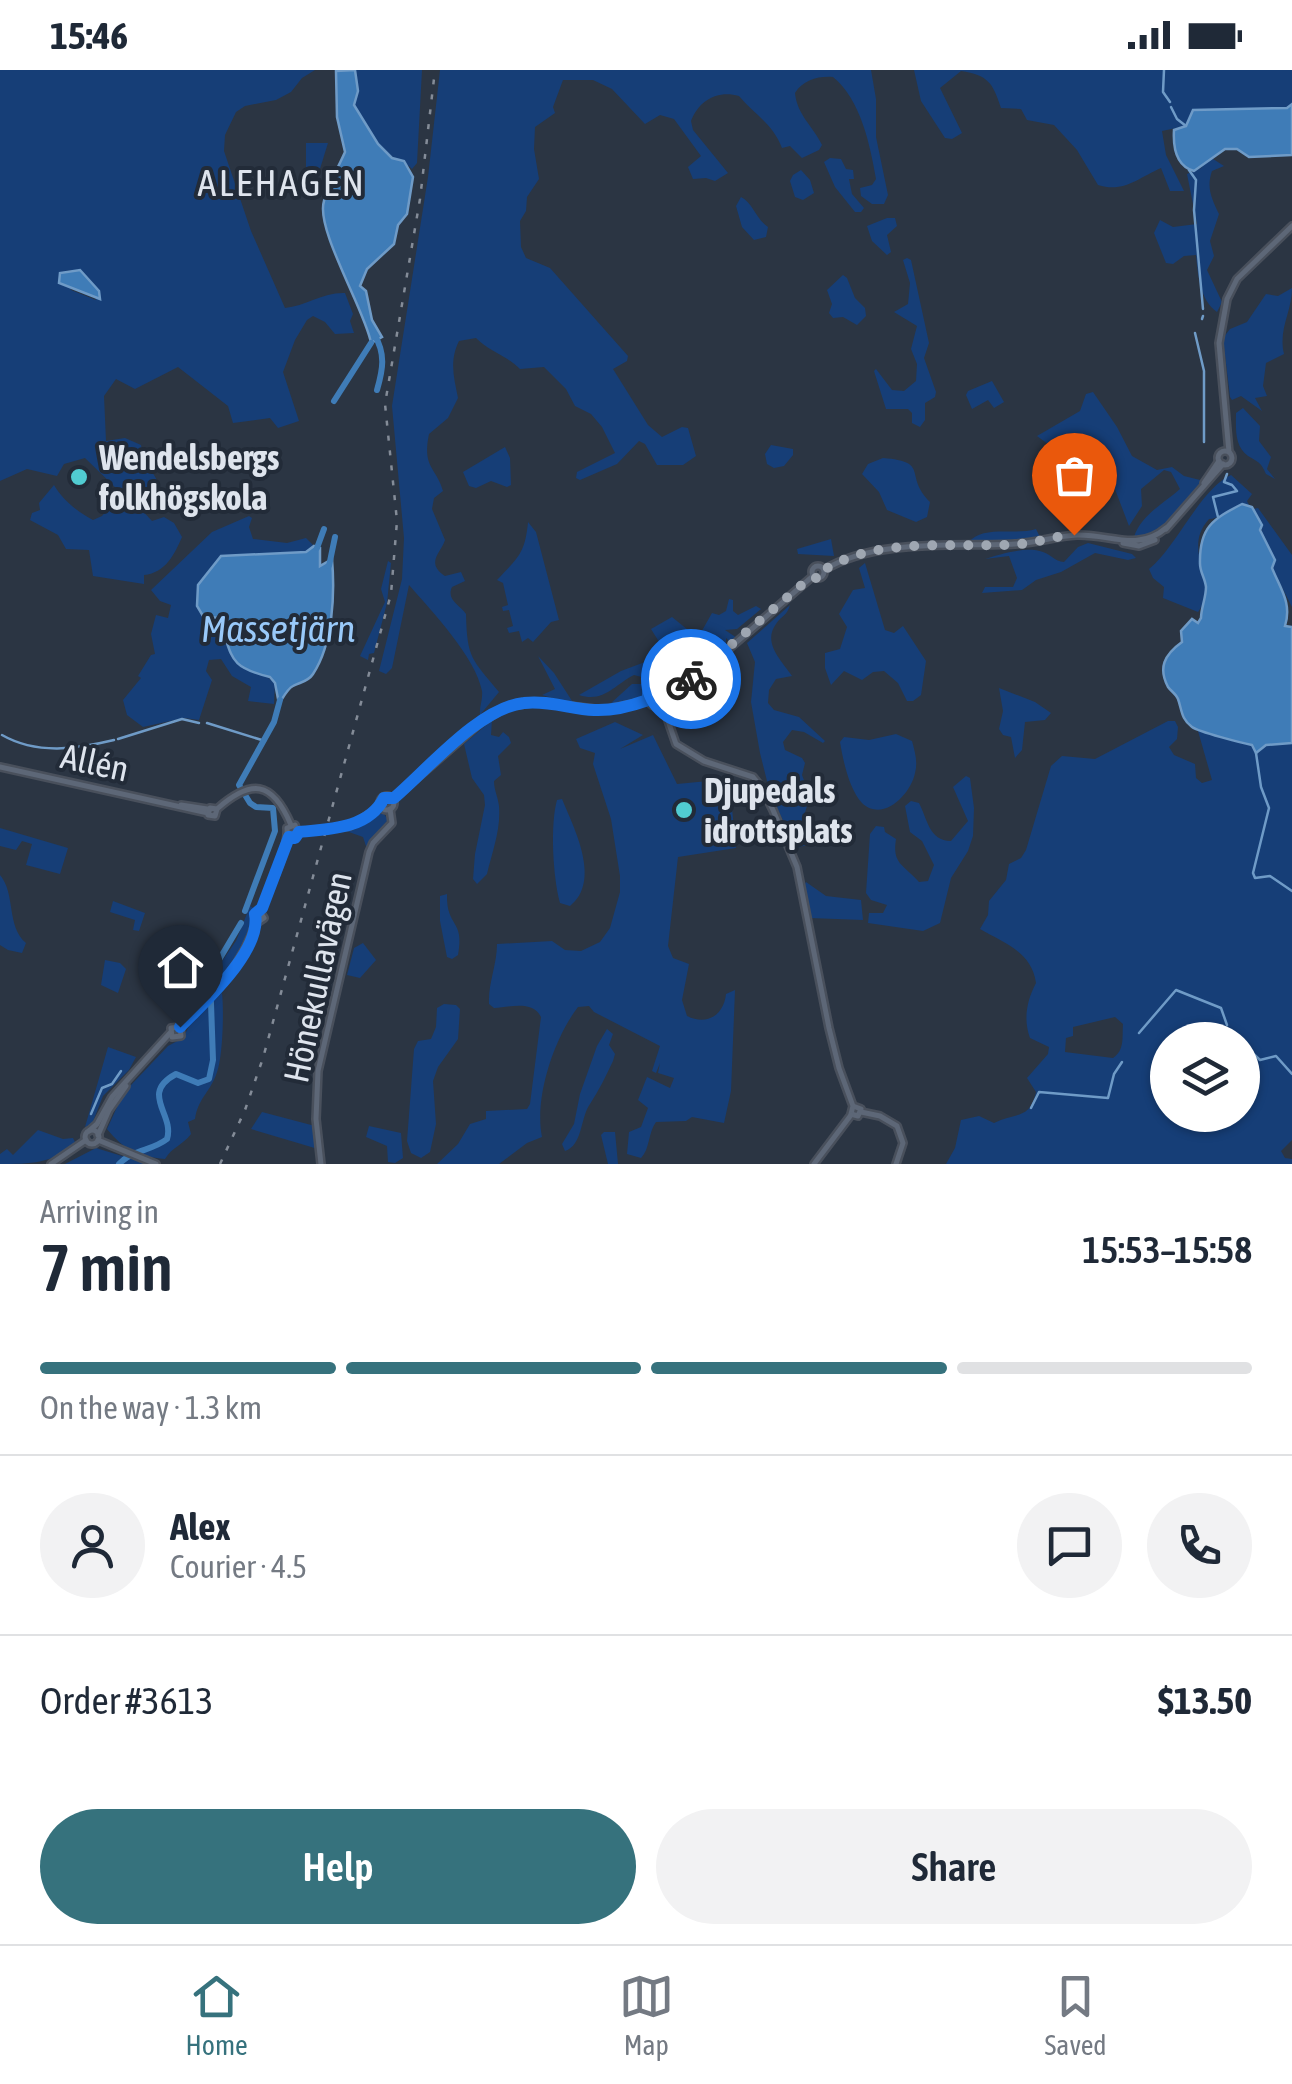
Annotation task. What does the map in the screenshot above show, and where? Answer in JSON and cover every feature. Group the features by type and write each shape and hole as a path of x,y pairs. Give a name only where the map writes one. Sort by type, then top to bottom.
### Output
{"street":[{"path":"667,693 720,658 813,576 814,567 824,570 846,558 883,550 1024,544 1080,534 1139,546 1156,540 1202,488 1225,452 1219,343 1228,299 1238,279 1292,224"},
{"path":"1221,462 1231,461 1225,452"},
{"path":"653,688 667,693 668,700 663,706 654,707 648,700 648,692 653,688"},
{"path":"289,837 295,838 299,832 350,826 381,807 384,798 392,800 480,723 506,707 536,702 604,710 648,700"},
{"path":"663,706 676,744 704,762 748,774 764,790 797,868 829,1028 853,1106 852,1115 814,1164"},
{"name":"Allén","path":"0,767 208,811 244,789 256,787 272,796 291,825"},
{"name":"Hönekullavägen","path":"321,1164 316,1119 321,1057 369,852 373,842 392,823 392,800"},
{"path":"381,807 390,809"},
{"path":"86,1140 92,1144 98,1138 109,1110 126,1086 168,1041 174,1026 180,1027 241,958 256,921 254,916 260,912 289,837 286,830 291,825 299,832"},
{"path":"86,1140 86,1134 97,1124 112,1096 172,1035"},
{"path":"853,1106 892,1121 900,1130 903,1143 896,1164"},
{"path":"852,1115 858,1117 862,1112"},
{"path":"90,1131 120,1151 156,1164"},
{"path":"51,1164 86,1140"}],"shaded area":[{"path":"0,70 315,70 276,100 245,106 236,112 225,135 224,151 251,231 285,308 345,293 353,314 350,321 354,333 335,334 313,316 295,340 283,372 299,421 278,428 270,418 233,423 228,406 178,367 135,389 116,379 104,396 106,441 125,438 141,445 158,482 140,496 139,507 152,521 164,517 174,523 182,537 164,566 144,575 144,584 93,576 89,550 66,549 58,535 30,520 54,485 81,513 93,520 102,516 121,493 85,458 64,464 57,476 27,469 0,481","holes":["65,271 83,273 96,300 71,290"]},
{"path":"355,70 422,70 417,163 412,169 384,150 365,125 354,105 358,91"},
{"path":"440,70 871,70 876,137 888,195 884,204 872,204 861,196 860,188 872,185 876,179 871,152 851,98 833,77 811,80 795,93 802,114 822,145 802,158 790,146 782,148 769,126 739,96 724,94 704,102 691,121 693,130 728,173 715,181 693,179 688,167 701,156 674,119 660,115 645,124 612,89 593,80 563,80 553,107 555,113 535,127 539,179 527,197 520,221 521,247 526,258 550,268 628,356 627,361 613,369 648,425 662,437 688,428 696,456 683,465 657,465 639,441 617,464 580,480 576,478 577,472 615,453 591,414 575,406 566,389 544,367 520,369 476,338 459,341 453,363 458,398 448,418 429,434 427,454 443,491 434,498 432,509 445,540 436,567 445,576 461,572 465,581 452,587 451,595 466,614 473,657 499,692 480,715 482,691 471,664 409,585 392,668 386,674 379,671 402,579 404,538 392,406 428,177"},
{"path":"914,70 1292,70 1292,104 1287,108 1200,111 1186,126 1162,131 1166,155 1184,191 1170,191 1161,168 1131,183 1107,187 1098,185 1077,150 1054,125 1027,120 1021,109 1001,108 988,82 970,73 961,71 940,88 962,133 945,138 921,101"},
{"path":"306,143 328,143 319,172 306,169"},
{"path":"1210,157 1224,166 1212,171 1210,183 1219,214 1210,241 1214,256 1207,270 1222,302 1217,312 1203,294 1196,255 1166,263 1154,233 1160,220 1173,227 1197,224 1187,174 1201,168"},
{"path":"841,159 846,169 853,170 854,179 849,179 852,194 864,208 861,212 855,212 835,187 824,162"},
{"path":"801,170 814,193 803,200 795,197 790,181"},
{"path":"741,197 768,227 766,237 754,240 742,227 736,206"},
{"path":"895,218 897,226 887,235 891,252 887,255 872,241 867,226"},
{"path":"903,260 911,260 929,343 924,358 936,392 925,403 925,420 920,427 912,423 908,409 886,409 874,371 892,390 904,391 916,381 917,364 911,349 917,326 894,312 908,304 910,283"},
{"path":"843,275 865,308 866,316 857,325 843,317 833,318 829,313 832,304 827,290"},
{"path":"1292,288 1283,337 1284,354 1266,363 1263,386 1267,396 1255,398 1262,411 1241,396 1232,400 1223,338 1230,329 1247,322 1266,294 1278,296"},
{"path":"992,381 1004,402 994,408 988,400 972,409 968,391"},
{"path":"1093,392 1132,456 1157,470 1172,467 1184,476 1200,480 1201,485 1174,518 1137,539 1134,537 1142,522 1180,489 1171,472 1164,470 1141,489 1142,506 1129,526 1113,484 1094,467 1082,447 1074,443 1052,447 1037,436 1080,411 1086,394"},
{"path":"1243,408 1260,426 1259,441 1271,457 1267,469 1275,479 1240,447 1236,413"},
{"path":"771,445 793,449 784,466 774,468 767,464 765,454"},
{"path":"505,447 510,458 511,485 491,481 476,488 469,486 463,472"},
{"path":"883,458 912,467 930,502 927,517 916,522 887,510 879,492 862,474 868,464"},
{"path":"1231,475 1252,494 1249,505 1209,519 1201,531 1198,543 1205,588 1198,612 1163,598 1164,587 1149,569 1209,493"},
{"path":"1258,508 1292,555 1292,607 1272,568 1272,556 1253,509"},
{"path":"249,516 253,539 287,543 306,538 314,546 306,552 221,556 198,585 218,618 225,644 275,683 274,704 248,701 251,687 232,676 221,659 209,660 206,671 212,680 199,720 184,718 143,727 127,715 123,700 155,654 151,634 156,615 168,618 171,605 160,601 151,590 212,532"},
{"path":"528,522 536,532 559,620 551,622 533,642 528,638 522,642 519,631 509,633 507,628 513,626 509,610 503,611 502,607 508,605 503,583 497,580 522,549"},
{"path":"1036,529 1041,539 968,543 991,532"},
{"path":"831,539 834,556 798,554 797,549"},
{"path":"1088,543 1136,558 1095,553 1022,590 982,593 985,587 1013,587 1017,578 1009,556 985,559 1029,550 1064,562 1078,547"},
{"path":"388,561 391,563 387,603 374,653 369,654 368,660 360,656 385,602 381,589"},
{"path":"865,563 885,630 894,633 903,626 926,661 921,695 913,701 907,701 898,683 884,671 873,672 862,680 844,671 831,685 825,668 825,653 840,649 847,627 839,614 853,590 865,588 859,568"},
{"path":"729,599 738,615 756,606 761,609 737,629 725,630 737,638 731,643 726,638 726,648 668,684 634,675 602,695 579,695 621,671 645,662 647,665 699,636 712,613 726,611"},
{"path":"790,605 771,638 775,652 792,676 776,679 769,690 768,703 774,710 799,717 825,741 792,730 783,742 785,750 805,763 802,775 810,796 804,816 814,838 796,848 770,793 760,753 751,702 755,662 747,643"},
{"path":"672,617 688,630 661,645 651,629"},
{"path":"538,656 574,704 542,695 555,689"},
{"path":"632,684 643,684 644,696 610,704"},
{"path":"999,688 1051,713 1045,720 1025,722 1022,750 1015,758 1011,737 999,729 1003,711"},
{"path":"492,720 491,735 499,737 503,732 511,743 498,756 501,775 494,781 499,806 497,832 487,874 477,884 473,879 475,854 485,805 484,795 472,778 464,744"},
{"path":"1168,721 1175,721 1177,739 1169,747 1174,755 1195,764 1196,778 1202,783 1212,780 1198,731 1253,745 1292,743 1292,1140 1281,1151 1285,1158 1292,1159 1292,1164 946,1164 955,1148 961,1120 979,1116 994,1123 1030,1107 1036,1092 1027,1078 1048,1054 1049,1047 1030,1038 1028,1031 1027,1010 1036,983 1029,963 1016,950 980,929 988,915 989,901 1006,880 1009,864 1026,850 1051,766 1062,756 1095,759","holes":["1115,1017 1123,1024 1123,1038 1113,1058 1065,1052 1066,1038 1073,1036 1073,1027"]},
{"path":"615,722 643,735 620,749 653,735 677,784 729,779 736,848 678,857 668,946 673,958 689,964 682,1000 687,1016 701,1020 713,1017 722,1008 726,994 735,990 731,1091 724,1123 692,1117 686,1121 656,1122 641,1158 627,1154 629,1132 641,1127 648,1108 638,1100 647,1077 670,1088 674,1078 658,1073 660,1063 656,1073 652,1071 660,1046 589,1006 578,1007 561,1035 548,1069 541,1105 542,1137 499,1164 437,1164 458,1144 470,1124 486,1119 486,1111 527,1109 530,1104 541,1017 527,1006 494,1008 489,1004 497,944 552,941 565,950 581,951 600,942 610,928 620,892 611,819 593,764 595,753 580,748 576,739"},
{"path":"896,734 912,741 916,765 912,781 895,803 879,810 870,808 854,790 840,742 844,737 869,740"},
{"path":"966,776 970,778 974,808 973,836 951,878 940,923 923,931 868,923 869,913 883,913 887,905 871,900 866,893 870,834 876,826 884,827 896,839 900,863 919,882 928,881 934,865 922,841 910,832 905,806 911,801 919,803 933,833 951,841 968,821 953,787"},
{"path":"562,799 585,869 584,883 570,906 560,903 554,866 555,811 557,800"},
{"path":"384,814 388,820 367,849 363,837 346,831 332,832 358,826"},
{"path":"0,828 68,848 60,874 26,865 32,844 22,841 16,850 0,846"},
{"path":"0,875 8,891 16,928 26,943 22,953 0,945"},
{"path":"806,882 826,896 861,900 863,920 810,918 803,887"},
{"path":"447,894 449,913 459,935 458,955 452,959 447,957 440,921 440,896"},
{"path":"113,901 145,913 139,931 133,930 135,920 110,912"},
{"path":"250,906 257,910 246,944 215,987 216,970 236,941"},
{"path":"363,943 376,960 360,978 347,975 354,948"},
{"path":"105,960 120,963 126,969 118,993 101,985"},
{"path":"222,993 218,1068 195,1119 188,1122 191,1134 165,1159 126,1147 107,1129 123,1094 168,1046 183,1038 194,1017"},
{"path":"444,1004 460,1009 458,1039 433,1081 436,1124 430,1152 421,1158 411,1153 407,1141 414,1049 418,1041 431,1039 437,1008"},
{"path":"607,1029 613,1034 609,1045 615,1054 613,1061 575,1143 565,1151 562,1144 574,1124 580,1094"},
{"path":"108,1047 136,1057 129,1070 103,1096 92,1124 85,1127"},
{"path":"262,1112 315,1126 318,1149 251,1129"},
{"path":"369,1126 401,1133 403,1158 388,1162 387,1146 366,1137"},
{"path":"38,1130 63,1139 73,1138 75,1142 50,1159 0,1164 0,1154 7,1149 13,1155"},
{"path":"615,1132 618,1164 608,1164 601,1135"},
{"path":"96,1148 148,1164 65,1164"}],"water":[{"path":"355,70 358,91 354,105 378,144 392,158 404,161 413,177 407,214 398,225 394,244 367,269 360,286 366,291 372,320 382,337 371,343 323,214 326,194 345,152 337,117 336,71"},
{"path":"1292,104 1292,155 1249,157 1237,149 1225,149 1194,171 1183,165 1177,155 1174,130 1186,126 1193,110 1287,108"},
{"path":"80,270 99,291 100,299 59,283 60,273"},
{"path":"1242,504 1252,507 1262,525 1260,530 1275,560 1272,568 1286,603 1285,626 1292,627 1292,743 1266,745 1256,753 1252,745 1188,724 1163,674 1167,657 1182,642 1181,631 1192,619 1198,623 1201,618 1206,587 1200,551 1205,533 1223,514"},
{"name":"Massetjärn","path":"314,546 320,548 320,566 332,559 329,634 313,674 291,687 279,704 270,677 238,664 218,618 203,616 197,606 198,585 221,556 306,552"}],"waterway":[{"path":"1164,70 1163,92 1170,102"},
{"path":"1171,107 1186,126"},
{"path":"1189,170 1196,180 1194,210 1203,309"},
{"path":"1195,333 1204,371 1204,442"},
{"path":"374,334 382,362 377,390"},
{"path":"334,401 371,343"},
{"path":"1218,517 1213,497 1237,491 1224,482 1227,474"},
{"path":"317,548 324,529"},
{"path":"329,566 335,537"},
{"path":"245,911 275,831 273,808 250,803 239,785 274,722 280,700"},
{"path":"118,739 182,719 199,723"},
{"path":"207,723 265,741"},
{"path":"2,735 43,748 72,748 114,740"},
{"path":"1256,753 1269,808 1253,873 1255,878 1270,876 1292,891"},
{"path":"119,1164 167,1139 167,1121 159,1097 165,1082 176,1074 198,1083 209,1079 213,1060 210,975 241,923"},
{"path":"1139,1033 1176,990 1221,1008 1226,1022"},
{"path":"1260,1060 1276,1056 1292,1074"},
{"path":"1031,1108 1039,1092 1108,1098 1114,1074 1122,1062"},
{"path":"91,1114 102,1088 112,1084 121,1071"}],"railway":[{"path":"220,1164 263,1058 391,594 397,521 385,404 420,199 435,70"}],"way so far":[{"path":"691,679 810,578 821,578 824,570 846,558 883,550 1024,544 1074,535"}],"place":[{"name":"Wendelsbergs folkhögskola","path":"79,477"},
{"name":"Djupedals idrottsplats","path":"684,810"}],"district":[{"name":"ALEHAGEN","path":"282,182"}],"route":[{"path":"180,1027 241,958 255,928 255,914 262,908 289,837 295,838 299,832 339,828 366,818 381,807 384,798 392,800 480,723 506,707 536,702 594,710 622,707 648,700 648,692 653,688 667,693 691,679"}]}
